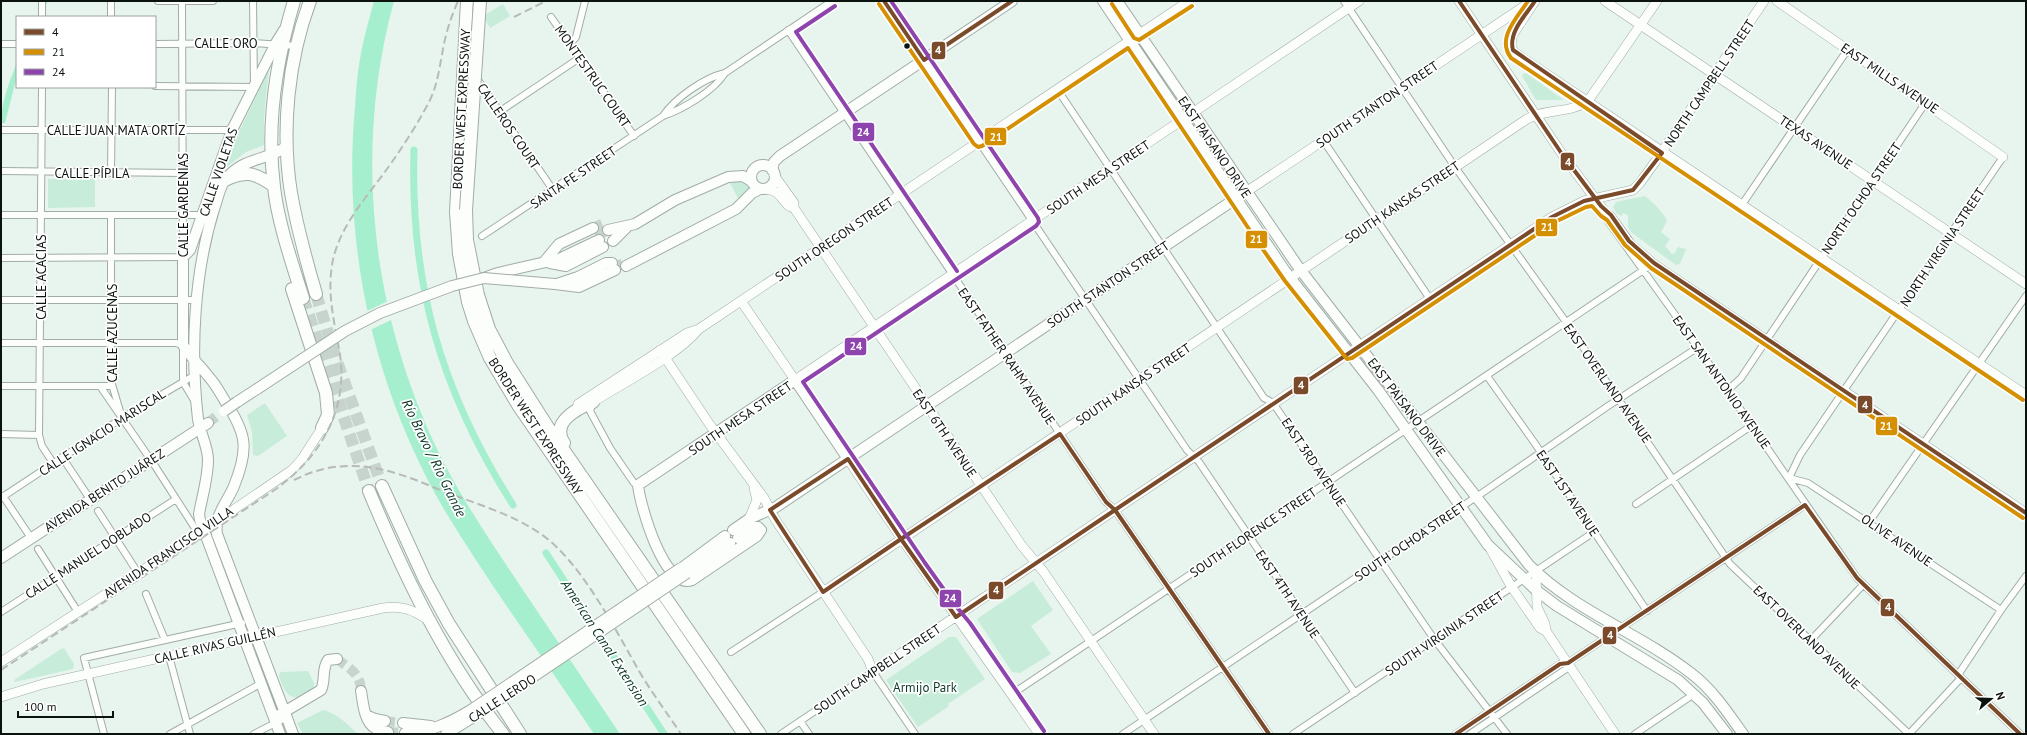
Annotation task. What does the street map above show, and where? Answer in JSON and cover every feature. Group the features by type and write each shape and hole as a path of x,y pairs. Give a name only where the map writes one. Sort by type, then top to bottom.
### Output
{"highway":[{"path":"294,1 286,28 279,44 274,92 272,154 274,188 290,256 303,298"},
{"path":"310,1 296,46 288,104 287,146 291,191 295,215 316,294"},
{"name":"BORDER WEST EXPRESSWAY","path":"467,1 459,254 468,302 482,341 501,378 744,734"},
{"name":"BORDER WEST EXPRESSWAY","path":"480,1 461,211 478,295 489,329 516,379 651,578"},
{"path":"223,182 237,174 248,173 256,175 274,188"},
{"path":"274,188 272,201 276,232 328,402 328,415 322,428"},
{"path":"489,329 497,338 544,413 553,418 566,412"},
{"path":"593,402 564,421 559,432 561,439 635,546 651,578 760,734"},
{"path":"382,486 425,580 449,624 520,734"},
{"path":"368,491 397,559 428,620 489,716 503,734"}],"main road":[{"path":"627,264 736,209 752,193 773,183 772,165 776,159 924,60 1001,4 1012,1"},
{"name":"EAST PAISANO DRIVE","path":"1103,1 1182,120 1290,277 1407,429 1460,508 1488,545 1524,580 1557,606 1664,670 1694,694 1727,734"},
{"name":"EAST PAISANO DRIVE","path":"1117,1 1300,270 1360,345 1475,497 1536,572 1560,593 1675,661 1693,675 1713,694 1743,734"},
{"name":"SOUTH OREGON STREET","path":"566,412 662,354 692,338 699,330 741,301 1189,1"},
{"name":"SOUTH MESA STREET","path":"638,485 1182,120 1346,4 1359,1"},
{"name":"EAST SAN ANTONIO AVENUE","path":"1459,1 1536,115 1605,212"},
{"path":"1533,1 1512,36 1511,48 1515,53 1820,259 2026,395"},
{"name":"SOUTH STANTON STREET","path":"473,713 732,537 749,519 776,507 1006,354 1402,86 1533,1"},
{"name":"TEXAS AVENUE","path":"1605,1 2026,284"},
{"path":"1536,115 1574,109 1588,101 1657,1"},
{"name":"NORTH CAMPBELL STREET","path":"1595,199 1633,190 1640,183 1662,153 1764,1"},
{"name":"EAST MILLS AVENUE","path":"1777,1 1926,102 2003,157"},
{"name":"CALLE VIOLETAS","path":"184,257 190,250 207,216 232,130 254,86 279,44"},
{"name":"SOUTH KANSAS STREET","path":"823,592 1140,380 1300,270 1536,115"},
{"name":"CALLE GARDENIAS","path":"195,362 196,300 207,216 223,182 234,170 246,162 272,154 287,146"},
{"path":"751,181 752,172 757,166 764,165 773,172"},
{"name":"EAST 6TH AVENUE","path":"773,172 794,203 794,208 820,248 1029,557 1043,571 1154,734"},
{"path":"627,227 609,232 638,223 659,208 720,180 738,175 747,178 755,186 763,189"},
{"name":"EAST 6TH AVENUE","path":"763,189 778,192 789,207 794,208"},
{"name":"SOUTH CAMPBELL STREET","path":"873,672 1552,217 1584,201 1595,199"},
{"path":"221,413 345,331 380,313 452,286 559,258 599,240 603,255 570,271 555,284"},
{"name":"CALLE GARDENIAS","path":"183,346 182,301 184,257"},
{"path":"484,278 579,287 613,267"},
{"path":"741,301 901,539 956,617 965,626 1039,734"},
{"path":"183,346 195,362 200,373 238,421 244,442 241,466 217,521 217,534 292,734"},
{"path":"662,354 754,487 764,498 770,510 823,592 868,658 873,672"},
{"name":"SOUTH OREGON STREET","path":"593,402 662,354"},
{"path":"200,373 197,405 204,426 208,461 199,514 203,535 280,734"},
{"path":"1844,391 2026,512"},
{"name":"AVENIDA BENITO JUÁREZ","path":"1,558 204,426"},
{"name":"AVENIDA FRANCISCO VILLA","path":"1,662 138,573 203,535 217,521 292,470 302,459 322,428"},
{"name":"SOUTH STANTON STREET","path":"638,485 640,498 659,551 671,571 681,580 692,580 757,536 761,530 758,527 755,527 732,537"},
{"path":"749,519 757,500 754,487"},
{"path":"1488,545 1511,586 1540,628 1546,631"},
{"path":"1536,572 1537,607 1545,624 1546,631 1615,734"},
{"name":"CALLE RIVAS GUILLÉN","path":"1,697 43,684 88,673 390,607 412,610 428,620"},
{"path":"274,721 321,690 324,680 325,665 328,660 337,659"},
{"path":"362,691 366,714 370,724 376,729 388,732"},
{"path":"404,728 417,733 473,713"},
{"name":"CALLE LERDO","path":"446,734 473,713"},
{"path":"366,714 375,720 385,721"},
{"path":"489,716 499,734"}],"street":[{"path":"111,1 112,16"},
{"path":"158,1 213,1"},
{"name":"CALLE GARDENIAS","path":"182,1 184,257"},
{"name":"CALLE VIOLETAS","path":"253,1 254,86"},
{"path":"571,43 576,37 586,1"},
{"name":"SANTA FE STREET","path":"482,236 663,116 676,101 712,76 725,73 832,1"},
{"name":"EAST 4TH AVENUE","path":"884,1 1187,450 1199,462 1355,693"},
{"path":"42,3 42,16"},
{"name":"EAST OVERLAND AVENUE","path":"1346,4 1456,167 1566,322 1726,558 1810,641 1909,734"},
{"name":"MONTESTRUC COURT","path":"551,17 581,57 634,136"},
{"name":"EAST FATHER RAHM AVENUE","path":"788,30 1106,502 1115,510 1269,734"},
{"name":"CALLE ORO","path":"156,44 253,43 296,46"},
{"path":"1,44 16,44"},
{"path":"1741,206 1848,49"},
{"path":"499,112 581,57"},
{"name":"CALLEROS COURT","path":"464,63 471,68 499,112 553,190"},
{"path":"156,86 254,86"},
{"name":"CALLE ACACIAS","path":"42,88 40,435 42,446 53,464"},
{"path":"111,173 112,88"},
{"name":"EAST 3RD AVENUE","path":"1057,89 1264,398 1274,403 1434,639 1491,711 1507,734"},
{"name":"NORTH OCHOA STREET","path":"1727,391 1741,378 1926,102"},
{"name":"CALLE JUAN MATA ORTÍZ","path":"2,130 232,130"},
{"path":"1323,140 1430,299"},
{"name":"NORTH VIRGINIA STREET","path":"1789,478 1795,463 2003,157"},
{"name":"CALLE PÍPILA","path":"1,171 184,173"},
{"path":"1605,212 1611,215 1629,241 1654,263 1844,391"},
{"name":"EAST SAN ANTONIO AVENUE","path":"1605,212 1607,220 1789,478 1846,565 1863,585 2020,734"},
{"path":"1,215 111,216 183,214 207,216"},
{"name":"CALLE AZUCENAS","path":"111,216 111,386 122,411 122,418 176,499 203,535"},
{"path":"1,258 184,257"},
{"name":"SOUTH FLORENCE STREET","path":"1012,694 1654,263"},
{"path":"1869,522 2026,296"},
{"path":"1,300 196,300"},
{"path":"1,343 176,343 183,346"},
{"name":"CALLE GARDENIAS","path":"183,346 183,382"},
{"name":"SOUTH OCHOA STREET","path":"1123,734 1697,348"},
{"name":"CALLE IGNACIO MARISCAL","path":"2,497 122,418 200,373"},
{"name":"EAST 1ST AVENUE","path":"1487,376 1541,453 1647,611"},
{"path":"183,382 197,405"},
{"path":"1,386 111,386"},
{"path":"100,386 122,418"},
{"path":"593,402 590,411 597,425 634,483 638,485"},
{"path":"1636,504 1751,426"},
{"path":"1,434 40,435"},
{"path":"62,457 90,499"},
{"name":"OLIVE AVENUE","path":"1789,478 1808,483 2001,610"},
{"path":"2,497 31,538"},
{"name":"CALLE MANUEL DOBLADO","path":"1,612 176,499"},
{"path":"1456,734 1561,663 1568,663 1608,637 1806,505"},
{"path":"98,511 138,573"},
{"name":"SOUTH VIRGINIA STREET","path":"1293,734 1511,586 1524,580 1594,532"},
{"path":"38,549 78,612"},
{"path":"1909,734 1960,677 2001,610 2026,576"},
{"path":"1810,641 1863,585"},
{"name":"SOUTH KANSAS STREET","path":"731,652 823,592"},
{"path":"146,594 165,640"},
{"name":"CALLE RIVAS GUILLÉN","path":"88,673 84,658 249,621"},
{"path":"169,656 190,734"},
{"path":"1470,734 1566,669 1568,663"},
{"path":"873,672 915,734"},
{"name":"SOUTH CAMPBELL STREET","path":"781,734 873,672"},
{"path":"88,673 104,734"},
{"path":"170,734 260,684"},
{"path":"1635,734 1694,694"},
{"path":"254,734 274,721"},
{"path":"800,721 809,734"}],"green space":[{"path":"503,4 510,16 490,28 483,16"},
{"path":"269,68 264,117 264,145 246,152 225,168 238,134"},
{"path":"1524,73 1564,100 1536,100 1522,76"},
{"path":"736,178 749,184 750,190 739,200 730,183 730,181"},
{"path":"48,179 95,179 95,207 48,208"},
{"path":"1645,196 1658,207 1667,221 1661,232 1670,239 1665,246 1672,254 1675,253 1678,247 1686,249 1680,264 1676,265 1632,233 1628,227 1628,216 1624,213 1621,216 1617,214 1613,207 1616,202"},
{"path":"265,403 287,436 258,456 253,455 252,432 247,415"},
{"path":"1033,581 1053,610 1031,626 1051,654 1020,673 1012,672 977,619"},
{"name":"Armijo Park","path":"949,637 956,637 985,679 948,704 949,706 918,727 886,680"},
{"path":"64,648 74,664 73,669 15,682 14,680"},
{"path":"308,671 314,683 314,688 301,696 292,697 288,694 282,684 279,677 280,672"},
{"path":"323,710 338,717 358,734 303,734 297,723"}],"water":[{"name":"Río Bravo / Rio Grande","path":"374,1 394,1 381,59 374,118 372,177 376,236 385,294 399,351 419,407 443,461 461,494 480,526 620,734 594,734 481,568 445,511 420,465 399,416 382,367 368,316 359,264 354,212 352,159 358,71"},
{"path":"16,65 16,80 5,123 1,123 4,99"}],"pier":[{"path":"388,301 393,319 370,330 365,312"}],"waterway":[{"path":"44,7 47,1"},
{"path":"414,150 414,199 418,246 425,292 435,335 449,378 467,420 488,463 513,505"},
{"name":"American Canal Extension","path":"546,553 664,734"}],"tunnel":[{"path":"593,228 604,223"},
{"path":"596,236 608,230"},
{"path":"613,267 624,263"},
{"path":"316,294 336,359 382,486"},
{"path":"303,298 369,491"},
{"path":"208,423 218,415"},
{"path":"337,659 354,672 359,680 361,691"},
{"path":"385,721 403,723"},
{"path":"388,732 405,733"}],"railway":[{"path":"1,670 276,489 292,476 318,447 328,431 335,414 340,395 340,355 332,310 330,288 335,251 340,238 354,214 398,153 429,102 437,81 448,27 458,1"},
{"path":"514,17 546,1"},
{"path":"294,480 312,472 330,468 347,466 381,469 416,480 502,513 529,526 556,546 570,561 596,597 644,679 681,734"}],"transit line":[{"name":"4","path":"884,1 924,60 1012,1"},
{"name":"24","path":"891,1 1038,218 1039,222 1036,226 803,382 925,563 970,623 1044,731"},
{"name":"4","path":"1459,1 1562,154 1601,206 1611,215 1629,241 1654,263 2026,513"},
{"name":"21","path":"1528,1 1514,21 1507,36 1507,51 1511,58 2023,400"},
{"name":"4","path":"1115,510 1552,217 1584,201 1633,190 1662,153 1513,50 1512,43 1515,30 1535,1"},
{"name":"21","path":"879,4 974,144 978,147 982,146 1128,48 1285,281 1347,359 1352,358 1555,222 1586,207 1592,206 1607,220 1625,245 1651,268 2023,518"},
{"name":"21","path":"1112,4 1134,38 1139,40 1192,6"},
{"name":"24","path":"835,6 796,32 957,271"},
{"name":"4","path":"901,539 1060,434 1106,502 1115,510"},
{"name":"4","path":"848,459 901,539 823,592 770,510 848,459"},
{"name":"4","path":"1456,734 1560,664 1568,663 1805,505 1857,578 2020,734"},
{"name":"4","path":"901,539 956,617 1115,510"},
{"name":"4","path":"1115,510 1269,734"}]}
